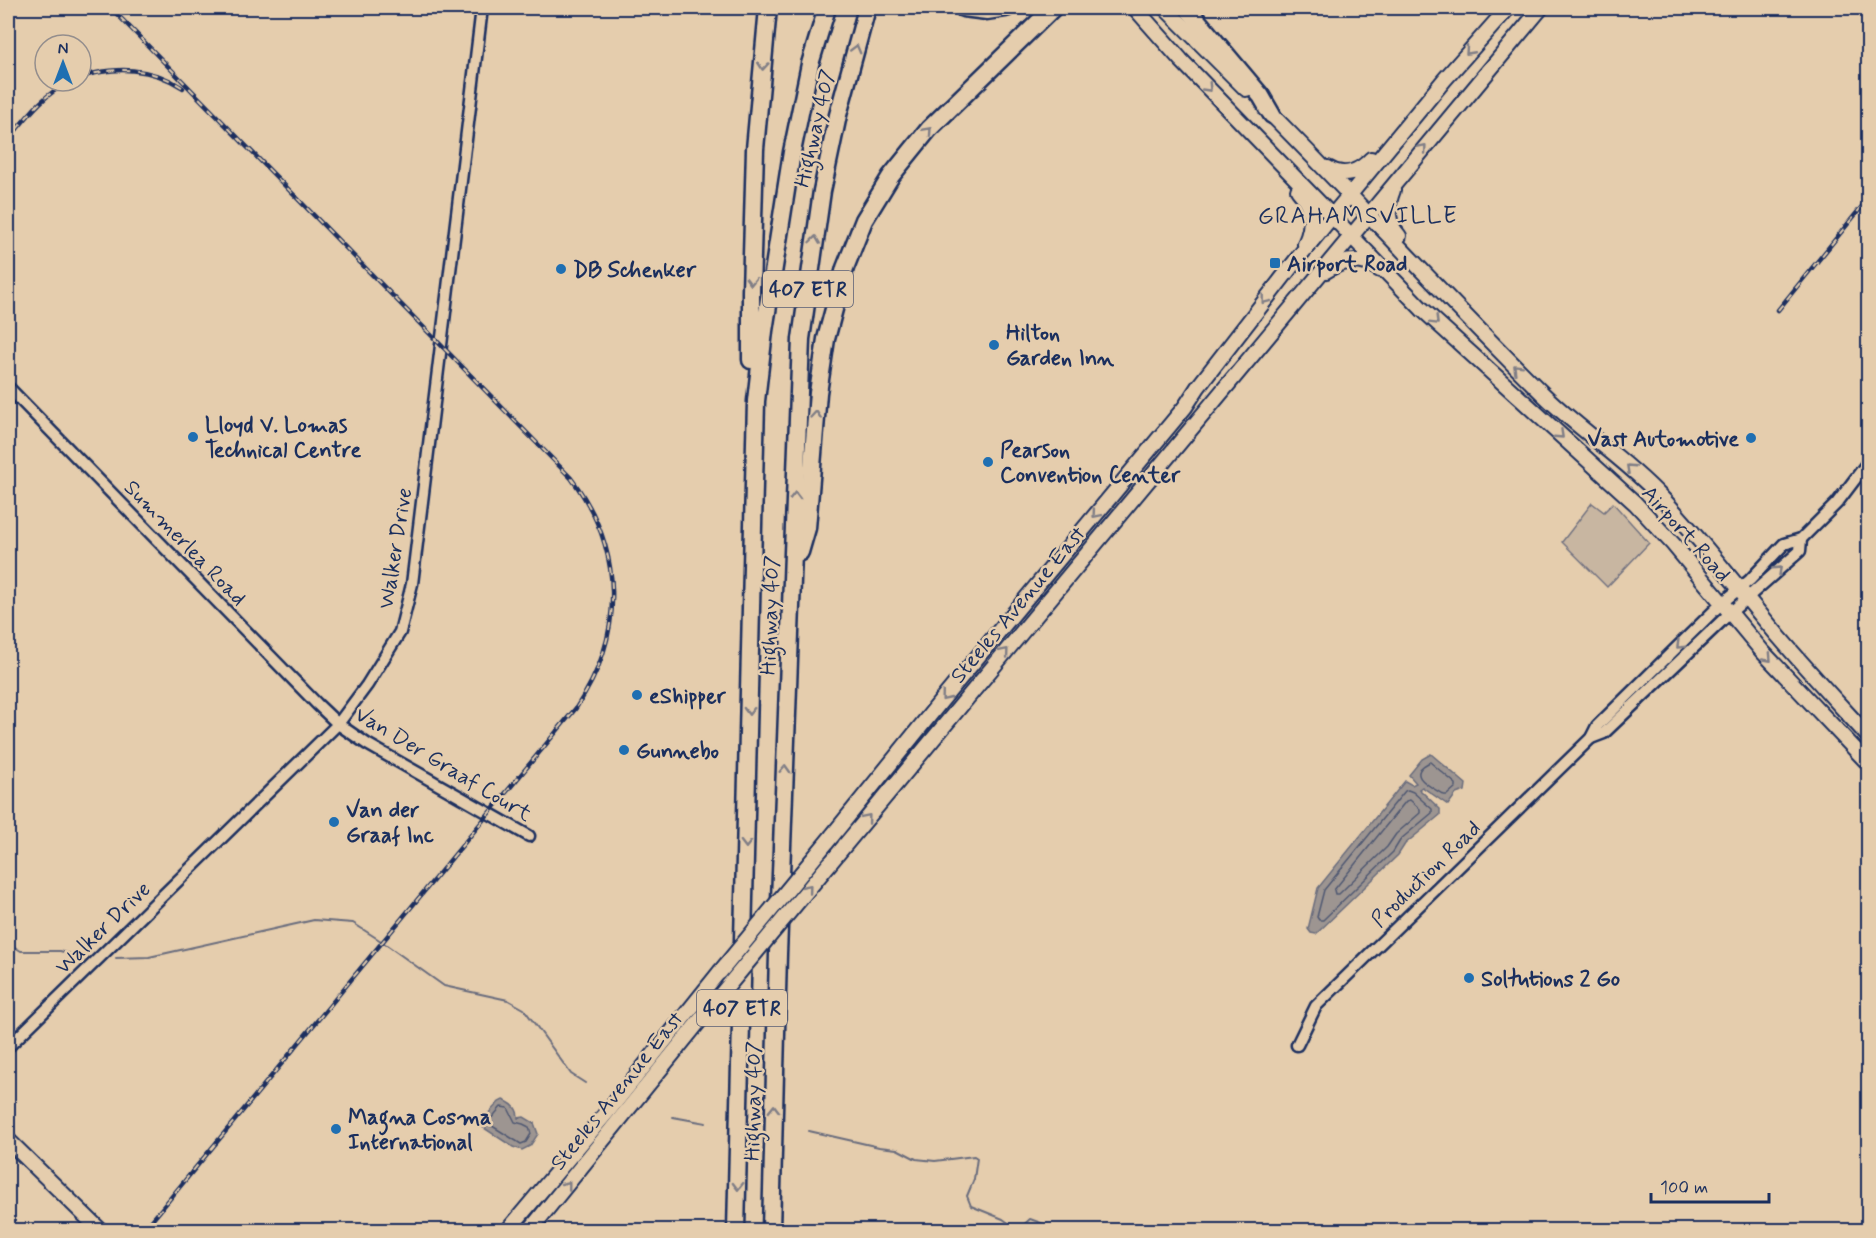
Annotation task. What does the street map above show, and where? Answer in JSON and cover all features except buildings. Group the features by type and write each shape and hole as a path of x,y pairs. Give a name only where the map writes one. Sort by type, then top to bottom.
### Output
{"highway":[{"path":"756,401 751,348 755,149 768,8"},
{"name":"Highway 407","path":"736,1230 756,401 766,319 792,152 810,64 827,8"},
{"name":"Highway 407","path":"771,1230 778,954 801,339 822,191 838,115 867,8"},
{"path":"963,8 992,11 1006,8"},
{"path":"793,576 807,528 818,393 826,339 845,268 864,220 891,176 929,129 1053,8"},
{"path":"1186,8 1261,96 1272,115"}],"main road":[{"name":"Airport Road","path":"1135,8 1181,60 1444,330 1635,503 1673,544 1762,651 1869,763"},
{"name":"Airport Road","path":"1165,8 1314,157 1552,403 1624,462 1658,494 1690,528 1780,638 1869,736"},
{"name":"Steeles Avenue East","path":"508,1230 1185,407 1301,254 1350,194 1445,79 1508,8"},
{"name":"Steeles Avenue East","path":"530,1230 718,998 1541,8"},
{"path":"1314,157 1335,172 1351,172 1365,166 1378,150 1390,146"},
{"path":"1270,152 1275,165 1302,194 1311,210 1310,234 1301,254"},
{"path":"1398,179 1389,201 1390,225 1411,249 1416,262"},
{"path":"1317,277 1338,264 1347,261 1361,261 1372,264 1394,279"},
{"path":"8,1140 100,1230"}],"street":[{"name":"Walker Drive","path":"8,1047 338,724 367,685 400,632 412,584 482,8"},
{"name":"Summerlea Road","path":"8,387 338,724"},
{"name":"Production Road","path":"1297,1045 1316,1006 1591,738 1597,726 1726,608 1800,551 1801,539 1837,503 1869,462"},
{"name":"Van Der Graaf Court","path":"338,724 367,744 529,837"}],"shaded area":[{"path":"1592,503 1604,512 1613,503 1649,543 1607,587 1562,542"}],"water":[{"path":"1431,754 1466,784 1465,791 1456,794 1448,805 1422,787 1419,789 1440,809 1440,815 1405,844 1398,855 1316,934 1311,933 1308,929 1318,888 1405,781 1412,785 1416,783 1409,775 1422,759"},
{"path":"503,1100 514,1106 518,1118 524,1117 534,1123 538,1134 530,1146 522,1150 513,1147 481,1126 481,1121"}],"waterway":[{"path":"116,958 149,957 314,920 353,923 444,986 508,1000 524,1009 571,1074 585,1083"},
{"path":"8,943 21,951 60,951 78,956"},
{"path":"673,1117 706,1123"},
{"path":"809,1131 897,1149 916,1159 935,1161 974,1156 977,1158 974,1179 967,1196 971,1206 1003,1219 1018,1230 1030,1219 1060,1230"},
{"path":"1063,1230 1063,1227 1067,1230"}],"railway":[{"path":"111,8 571,478 588,505 601,533 609,562 612,592 610,621 604,651 592,680 576,708 144,1230"},
{"path":"93,73 120,70 146,72 183,88"},
{"path":"8,140 51,93"},
{"path":"1778,310 1868,199"}],"place":[{"name":"Airport Road","path":"1275,263"},
{"name":"DB Schenker","path":"561,269"},
{"name":"Hilton Garden Inn","path":"994,345"},
{"name":"Lloyd V. Lomas Technical Centre","path":"193,437"},
{"name":"Vast Automotive","path":"1751,438"},
{"name":"Pearson Convention Center","path":"988,462"},
{"name":"eShipper","path":"637,695"},
{"name":"Gunnebo","path":"624,750"},
{"name":"Van der Graaf Inc","path":"334,822"},
{"name":"Soltutions 2 Go","path":"1469,978"},
{"name":"Magna Cosma International","path":"336,1129"}],"district":[{"name":"GRAHAMSVILLE","path":"1358,215"}]}
